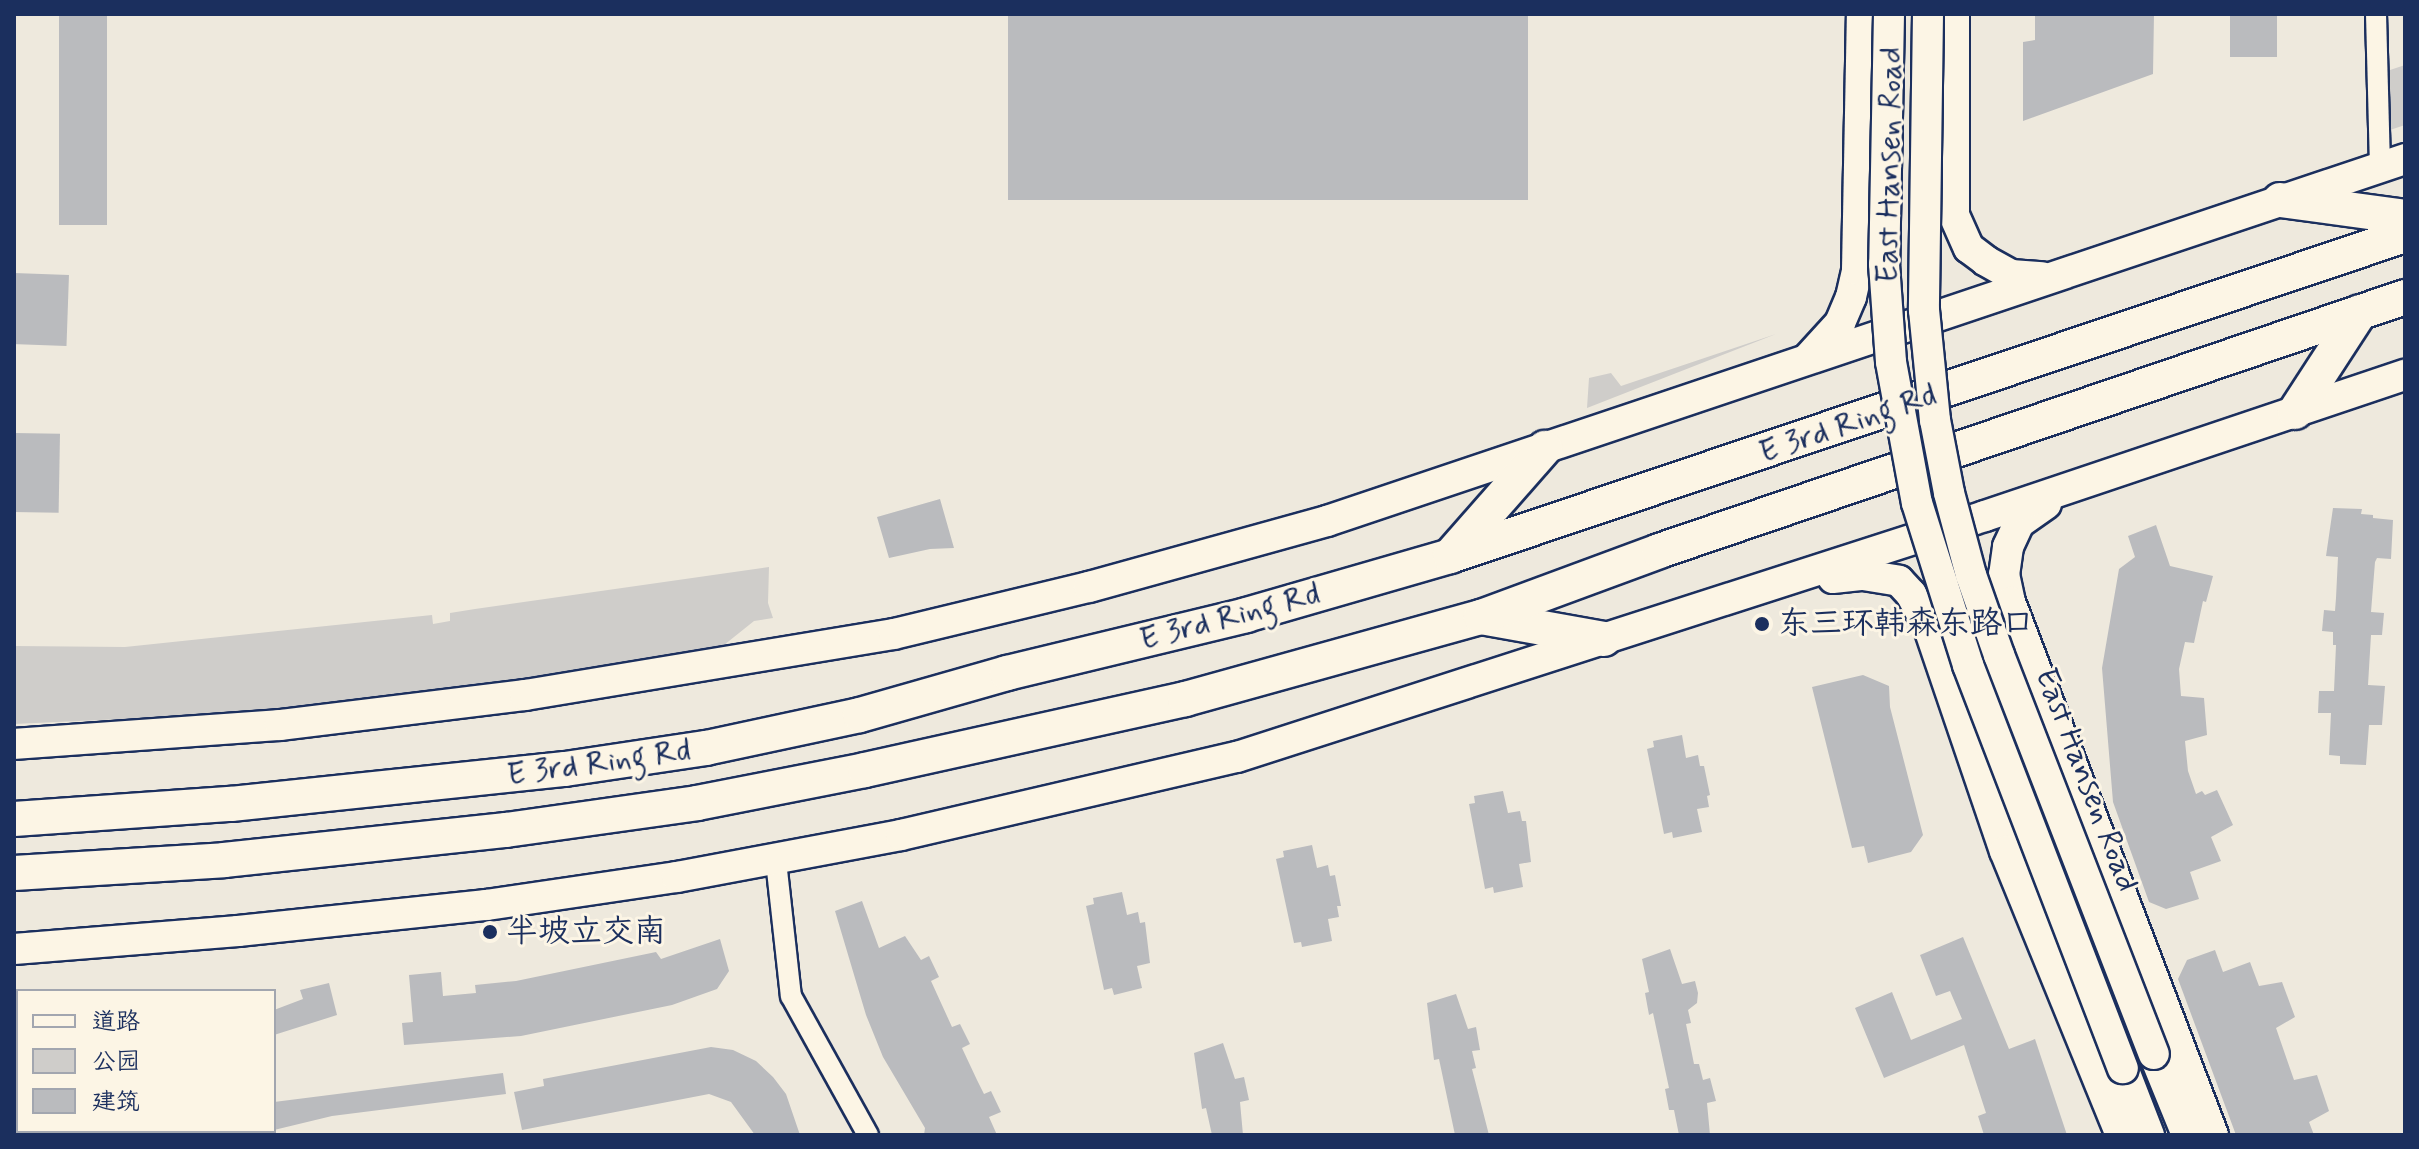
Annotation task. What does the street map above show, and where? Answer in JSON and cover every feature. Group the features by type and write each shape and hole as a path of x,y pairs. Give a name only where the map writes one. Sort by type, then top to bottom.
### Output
{"highway":[{"path":"2280,200 2405,217"},
{"name":"E 3rd Ring Rd","path":"14,819 87,816 386,790 706,748 860,715 1007,673 1246,615 1450,556 2405,235"},
{"name":"E 3rd Ring Rd","path":"14,873 224,860 506,830 697,803 865,770 1185,699 1481,617 1659,551 2405,297"},
{"path":"2295,412 2360,312"},
{"path":"1450,556 1545,448"},
{"path":"1481,617 1604,639"}],"main road":[{"path":"1804,362 1840,323 1851,297 1857,270 1862,14"},
{"name":"East Hansen Road","path":"1889,14 1884,264 1891,362 1917,503 1968,665 2149,1135"},
{"name":"East Hansen Road","path":"1928,14 1924,310 1935,420 1949,493 1971,575 1999,655 2187,1135"},
{"path":"1954,14 1954,215 1969,248 1990,264 2011,275 2048,278"},
{"path":"14,744 201,732 406,712 894,634 1089,587 1327,521 2393,163"},
{"path":"14,949 238,931 487,905 776,861 1237,757 1779,583 2405,375"},
{"path":"2084,483 2019,523 2008,547 2004,574 2010,602 2213,1135"},
{"path":"1779,583 1883,576 1899,581 1911,594 1929,628 2005,851 2121,1135"}],"street":[{"path":"2376,14 2393,163"},
{"path":"776,861 791,996 868,1135"}],"green space":[{"path":"2405,65 2405,125 2387,131 2387,71"},
{"path":"1776,334 1587,408 1589,378 1611,373 1621,386"},
{"path":"769,567 768,603 773,618 754,621 724,645 489,686 323,705 209,715 14,724 14,646 125,647 432,615 433,624 450,621 450,613"}],"building":[{"path":"59,14 107,14 107,225 59,225"},
{"path":"1008,14 1528,14 1528,200 1008,200"},
{"path":"2035,14 2154,14 2153,74 2023,121 2023,42 2035,40"},
{"path":"2230,14 2277,14 2277,57 2230,57"},
{"path":"14,273 69,275 66,346 14,344"},
{"path":"14,433 60,434 59,513 14,512"},
{"path":"940,499 954,548 930,549 889,558 877,517"},
{"path":"2333,508 2362,509 2361,514 2393,520 2391,559 2377,558 2375,562 2371,612 2384,613 2382,635 2371,635 2368,685 2385,686 2382,725 2369,725 2366,765 2340,764 2340,756 2329,755 2331,713 2318,713 2319,691 2334,691 2336,645 2333,645 2333,632 2322,631 2324,610 2335,611 2338,557 2326,556"},
{"path":"2156,525 2170,566 2213,576 2206,602 2203,601 2194,643 2185,642 2179,669 2181,696 2204,698 2207,735 2185,741 2188,771 2196,794 2202,791 2205,795 2217,790 2233,825 2211,837 2221,861 2190,872 2199,899 2166,909 2149,902 2113,802 2102,668 2119,569 2135,557 2128,536"},
{"path":"1863,675 1889,686 1890,707 1923,835 1911,852 1868,863 1864,846 1852,848 1812,687"},
{"path":"1682,735 1686,758 1698,755 1700,766 1704,766 1710,795 1707,796 1709,807 1697,809 1702,832 1673,838 1672,832 1664,834 1647,749 1654,747 1653,741"},
{"path":"1503,791 1508,813 1520,811 1522,821 1526,821 1531,862 1519,864 1523,887 1494,893 1493,887 1485,889 1469,804 1475,803 1474,796"},
{"path":"1312,845 1317,868 1328,865 1330,876 1335,875 1341,906 1337,906 1339,917 1328,919 1332,941 1302,947 1301,942 1294,943 1276,859 1284,857 1283,851"},
{"path":"1122,892 1127,915 1138,912 1140,923 1145,922 1150,963 1137,966 1142,988 1114,995 1112,988 1104,990 1086,906 1094,904 1093,898"},
{"path":"862,901 879,948 905,936 921,960 929,956 939,977 931,981 952,1027 960,1024 970,1044 962,1048 984,1094 991,1091 1001,1112 989,1117 997,1135 924,1135 925,1128 883,1057 866,1015 835,911"},
{"path":"1963,937 2009,1049 2035,1039 2067,1135 1984,1135 1978,1116 1986,1113 1964,1045 1884,1078 1855,1008 1892,992 1911,1040 1962,1019 1950,991 1936,996 1920,955"},
{"path":"720,939 729,971 717,989 672,1005 521,1036 404,1045 402,1023 413,1022 409,975 441,972 443,996 476,993 475,985 516,981 656,952 661,959"},
{"path":"1670,949 1682,984 1695,981 1698,993 1697,1003 1688,1010 1691,1023 1686,1024 1694,1064 1699,1064 1703,1080 1710,1078 1716,1101 1707,1103 1710,1135 1679,1135 1674,1110 1669,1110 1665,1089 1669,1088 1653,1013 1649,1015 1645,993 1649,992 1642,959"},
{"path":"2215,950 2223,972 2250,962 2259,986 2282,982 2295,1017 2276,1028 2294,1080 2317,1075 2329,1111 2309,1122 2314,1135 2236,1135 2178,979 2187,960"},
{"path":"329,983 337,1015 276,1034 276,1009 303,999 300,990"},
{"path":"1456,994 1468,1029 1476,1027 1480,1050 1472,1051 1476,1068 1472,1069 1489,1135 1455,1135 1439,1059 1434,1060 1427,1003"},
{"path":"1223,1043 1235,1079 1244,1077 1249,1100 1240,1102 1243,1135 1212,1135 1206,1108 1202,1109 1194,1053"},
{"path":"711,1047 733,1050 756,1061 773,1077 786,1094 800,1135 755,1135 731,1102 709,1094 522,1130 514,1092 544,1086 543,1079"},
{"path":"503,1073 506,1094 332,1116 276,1130 276,1102"}],"place":[{"name":"东三环韩森东路口","path":"1762,624"},
{"name":"半坡立交南","path":"490,932"}]}
